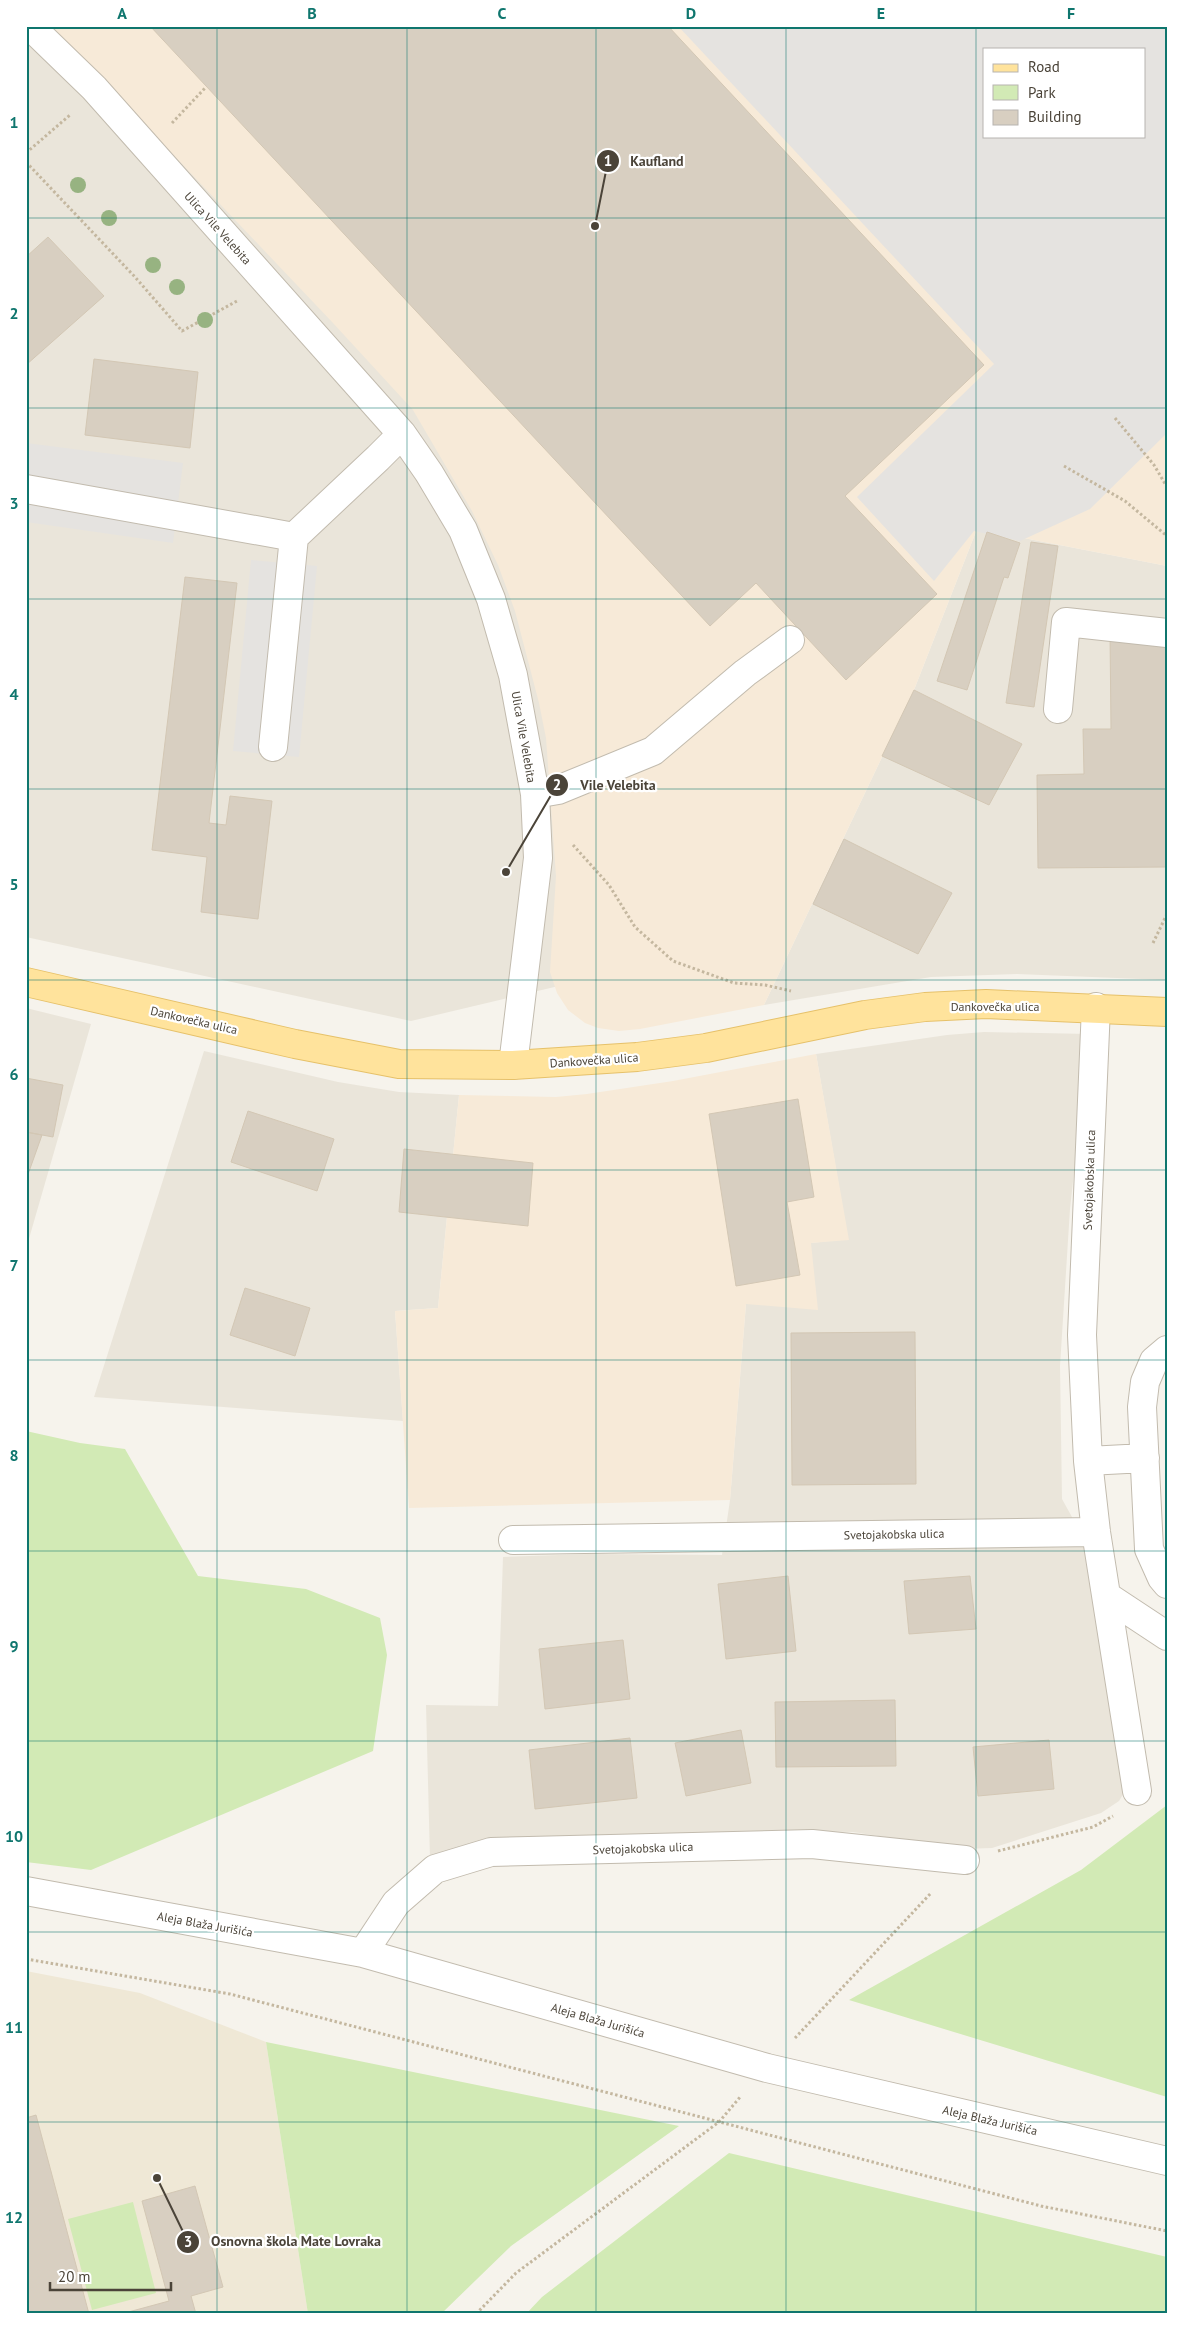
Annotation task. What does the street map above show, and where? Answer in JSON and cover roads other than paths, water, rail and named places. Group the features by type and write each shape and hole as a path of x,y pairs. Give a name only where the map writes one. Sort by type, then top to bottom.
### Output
{"main road":[{"name":"Dankovečka ulica","path":"26,982 376,1061 399,1064 513,1065 637,1057 706,1048 865,1015 925,1007 986,1004 1096,1007 1167,1012"}],"street":[{"name":"Ulica Vile Velebita","path":"30,26 101,96 402,434 429,473 463,530 491,599 513,675 535,794 538,858 513,1065"},
{"path":"273,747 294,537 402,434"},
{"path":"26,489 294,537"},
{"path":"1058,709 1066,622 1167,633"},
{"path":"535,794 558,790 653,751 745,673 790,640"},
{"name":"Svetojakobska ulica","path":"1096,1007 1082,1335 1088,1461 1096,1532 1108,1597 1137,1790"},
{"path":"1167,1350 1154,1360 1145,1382 1142,1407 1149,1549 1162,1578 1167,1584"},
{"path":"1088,1461 1145,1458"},
{"name":"Svetojakobska ulica","path":"513,1540 1096,1532"},
{"path":"1108,1597 1167,1636"},
{"name":"Svetojakobska ulica","path":"363,1953 396,1903 434,1869 491,1852 812,1844 965,1860"},
{"name":"Aleja Blaža Jurišića","path":"26,1891 363,1953 766,2068 1167,2161"}],"place":[{"name":"Kaufland","path":"595,226"},
{"name":"Vile Velebita","path":"506,872"},
{"name":"Osnovna škola Mate Lovraka","path":"157,2178"}]}
